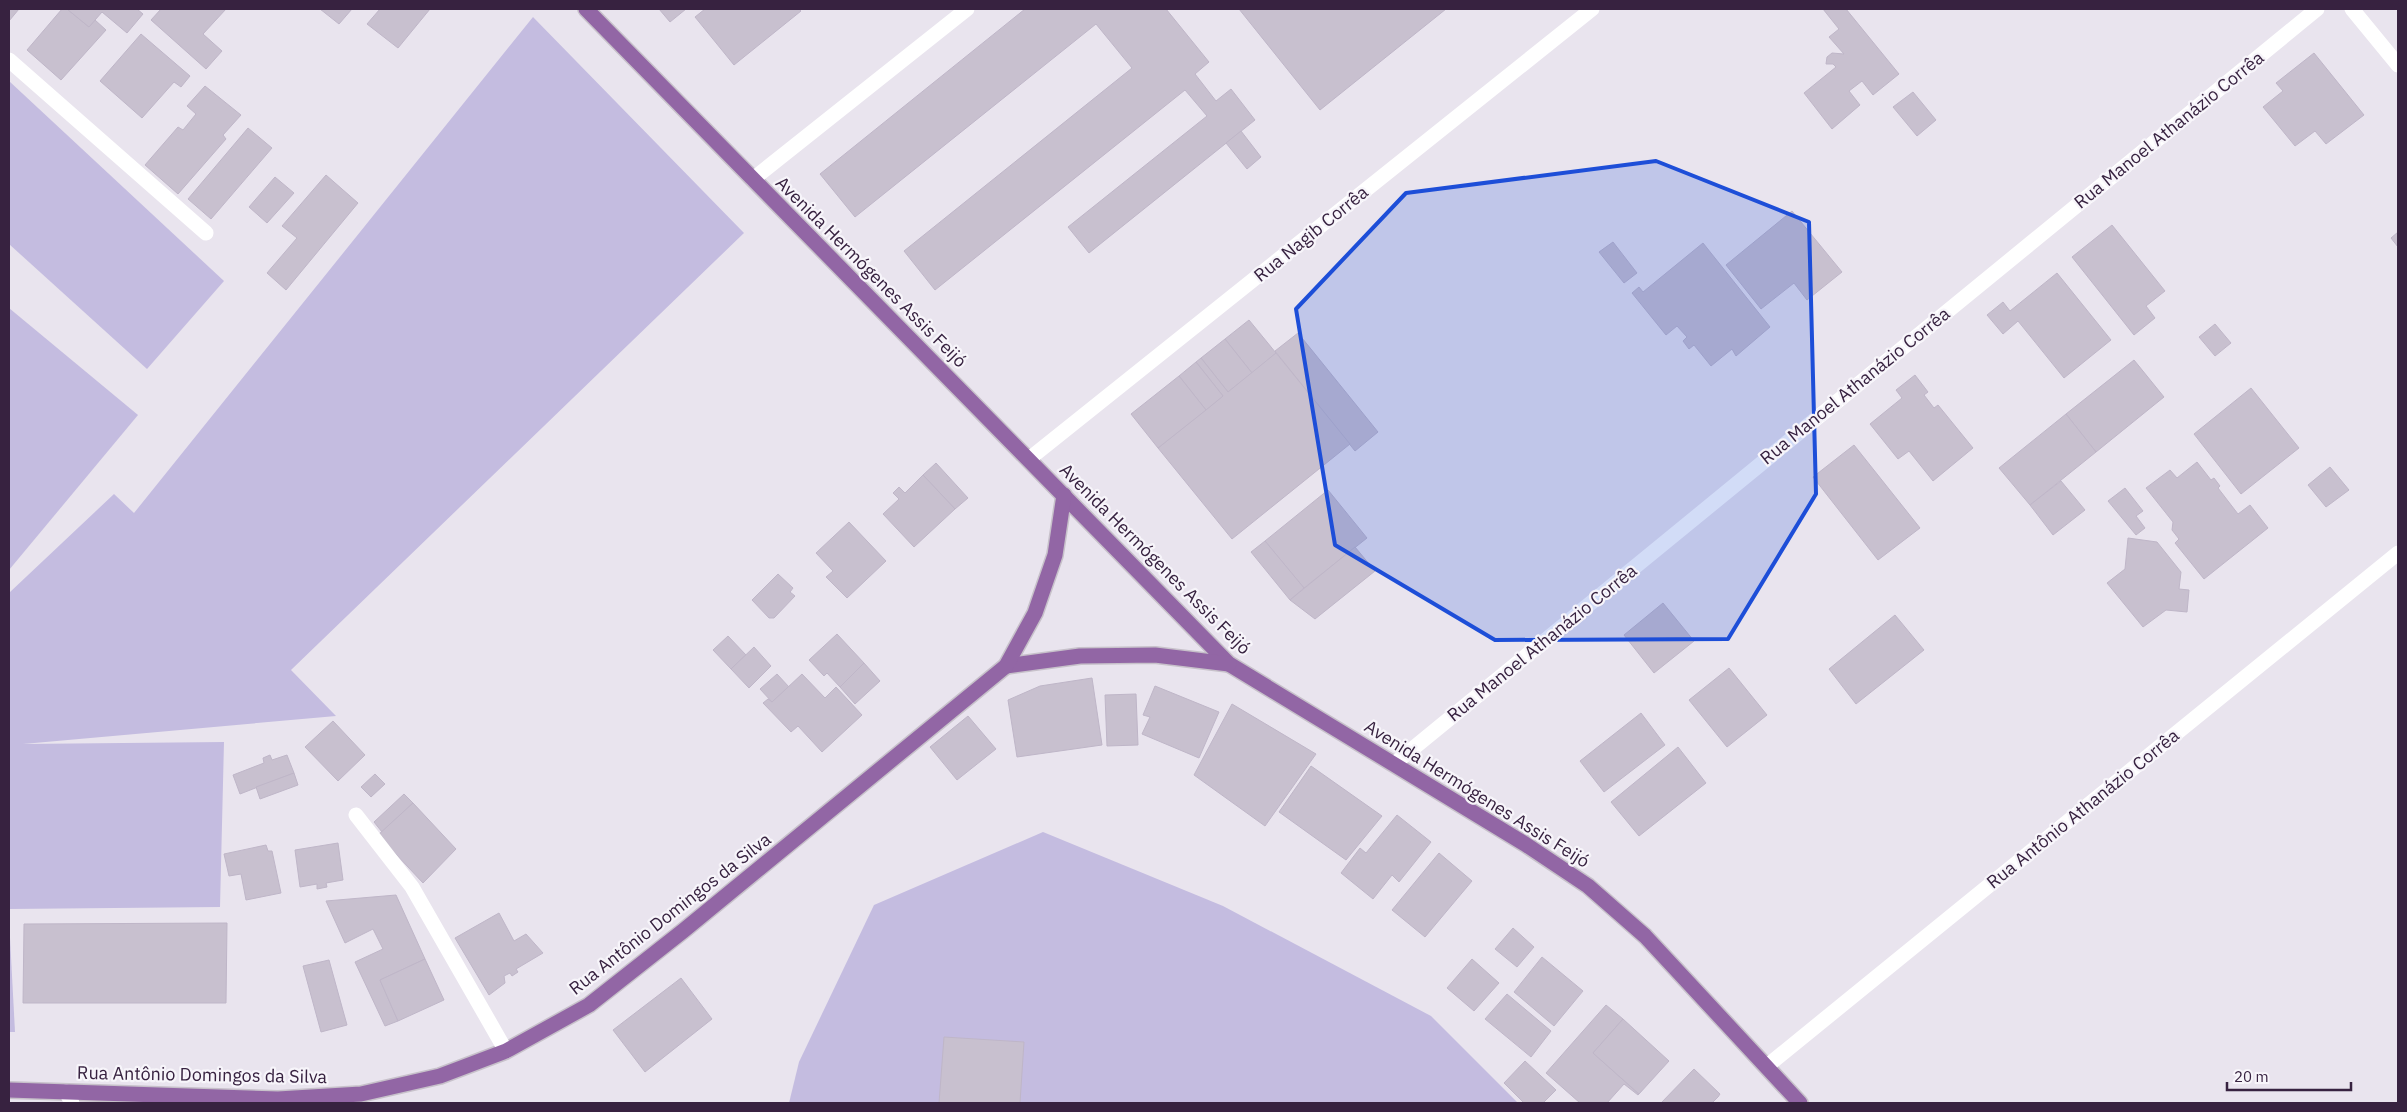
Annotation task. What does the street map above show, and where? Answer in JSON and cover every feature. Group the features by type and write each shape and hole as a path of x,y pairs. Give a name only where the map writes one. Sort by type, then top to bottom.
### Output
{"main road":[{"name":"Avenida Hermógenes Assis Feijó","path":"586,9 1229,664 1525,844 1588,886 1645,936 1800,1103"},
{"name":"Rua Antônio Domingos da Silva","path":"9,1090 69,1098 278,1099 361,1094 440,1076 506,1051 589,1005 683,931 1006,666 1036,612 1055,555 1064,495"},
{"path":"1006,666 1080,656 1127,655 1155,655 1229,664"}],"street":[{"path":"753,179 967,9"},
{"name":"Rua Nagib Corrêa","path":"1029,459 1592,9"},
{"name":"Rua Manoel Athanázio Corrêa","path":"1394,764 2317,9"},
{"path":"2352,9 2398,65"},
{"path":"9,60 206,233"},
{"name":"Rua Antônio Athanázio Corrêa","path":"1767,1066 2398,554"},
{"path":"356,815 412,888 506,1051"}],"highlighted area":[{"path":"1656,161 1809,222 1816,494 1728,639 1495,640 1335,545 1296,309 1406,193"}],"shaded area":[{"path":"533,17 744,233 291,670 336,716 23,744 224,742 220,907 9,909 9,593 114,494 134,513"},
{"path":"9,81 224,281 147,369 9,244"},
{"path":"9,308 138,415 9,570"},
{"path":"1043,832 1223,906 1431,1016 1518,1103 789,1103 799,1062 874,905"},
{"path":"9,919 15,1032 9,1032"}],"building":[{"path":"9,9 19,9 9,21"},
{"path":"62,9 67,9 89,27 95,20 106,30 61,80 27,50"},
{"path":"67,9 137,9 143,14 127,33 102,12 89,27"},
{"path":"161,9 226,9 203,34 222,51 206,69 151,20"},
{"path":"320,9 352,9 339,24"},
{"path":"380,9 430,9 398,48 367,24"},
{"path":"659,9 686,9 670,22"},
{"path":"705,9 799,9 801,11 734,65 695,17"},
{"path":"1025,9 1166,9 1209,62 1195,74 1216,101 1231,89 1255,120 1089,253 1068,227 1207,116 1185,90 935,290 904,251 1132,68 1096,24 855,217 820,174"},
{"path":"1239,9 1446,9 1320,110"},
{"path":"1823,9 1846,9 1899,74 1873,95 1862,81 1849,91 1860,105 1832,129 1804,93 1836,67 1833,64 1826,64 1827,57 1832,53 1844,54 1829,37 1839,29"},
{"path":"141,34 190,76 181,87 174,82 142,118 100,81"},
{"path":"2314,53 2364,115 2326,144 2315,131 2295,146 2263,107 2283,91 2276,83"},
{"path":"205,86 241,115 223,135 226,139 178,194 145,165 178,127 183,130 196,114 187,106"},
{"path":"1913,92 1936,120 1917,136 1893,107"},
{"path":"248,128 272,148 211,219 188,199"},
{"path":"1241,131 1261,157 1247,169 1226,143"},
{"path":"326,175 358,203 286,290 267,273 297,238 282,226"},
{"path":"275,177 294,193 267,223 249,207"},
{"path":"1792,211 1842,272 1807,300 1794,283 1761,309 1726,265"},
{"path":"2112,225 2165,291 2146,306 2155,318 2134,335 2072,257"},
{"path":"2398,232 2398,247 2391,238"},
{"path":"1613,242 1637,273 1624,283 1599,252"},
{"path":"1703,243 1770,327 1736,356 1732,349 1711,366 1694,345 1689,349 1683,341 1687,337 1677,326 1666,335 1632,293 1639,287 1643,292"},
{"path":"2057,273 2111,340 2064,378 2018,321 2003,334 1987,315 2003,302 2010,311"},
{"path":"1249,320 1276,353 1252,373 1225,339"},
{"path":"2215,324 2231,343 2215,356 2199,337"},
{"path":"1298,333 1378,432 1355,451 1275,351"},
{"path":"1225,339 1252,373 1228,392 1201,358"},
{"path":"1276,353 1350,444 1232,539 1158,448 1223,396 1196,362 1201,358 1228,392"},
{"path":"2134,360 2164,397 2096,452 2066,414"},
{"path":"1196,362 1223,396 1206,410 1179,376"},
{"path":"1915,375 1928,392 1924,395 1934,408 1938,405 1973,448 1933,481 1909,451 1898,459 1870,424 1902,398 1896,390"},
{"path":"1179,376 1206,410 1158,448 1131,414"},
{"path":"2251,388 2299,448 2241,494 2194,434"},
{"path":"2066,414 2096,452 2030,505 1999,468"},
{"path":"1854,445 1920,528 1878,560 1813,477"},
{"path":"2197,462 2211,480 2214,478 2220,486 2218,488 2238,514 2250,505 2268,528 2204,579 2175,543 2179,539 2172,530 2173,522 2146,488 2170,470 2177,478"},
{"path":"936,463 968,498 955,509 923,475"},
{"path":"2330,467 2349,490 2326,507 2308,485"},
{"path":"923,475 955,509 914,547 883,514 899,499 893,493 899,487 905,493"},
{"path":"2061,481 2085,510 2053,535 2030,505"},
{"path":"2125,488 2143,511 2136,516 2145,528 2136,535 2108,501"},
{"path":"1328,490 1367,538 1304,588 1265,541"},
{"path":"849,522 886,561 847,598 826,577 833,571 816,553"},
{"path":"2128,538 2157,542 2181,572 2179,589 2189,590 2187,612 2166,610 2143,627 2107,583 2125,569"},
{"path":"1265,541 1304,588 1290,600 1251,552"},
{"path":"1355,547 1375,571 1315,619 1290,600"},
{"path":"778,574 793,588 790,592 795,596 774,618 769,618 752,600"},
{"path":"1663,603 1694,641 1654,673 1624,635"},
{"path":"1895,615 1924,650 1856,704 1829,669"},
{"path":"837,634 864,663 840,687 827,673 824,676 809,660"},
{"path":"728,636 746,655 731,669 713,650"},
{"path":"754,647 771,666 749,688 731,669"},
{"path":"864,663 880,681 855,704 840,687"},
{"path":"1729,668 1767,715 1727,747 1689,700"},
{"path":"777,674 789,687 772,702 760,689"},
{"path":"802,674 825,698 836,687 862,715 822,752 798,726 791,732 763,703 768,699 772,702"},
{"path":"1092,678 1102,745 1017,757 1008,700 1040,686"},
{"path":"1155,686 1219,712 1199,758 1142,734 1150,717 1143,715"},
{"path":"1136,694 1138,745 1107,746 1105,695"},
{"path":"1232,704 1316,754 1265,826 1194,775"},
{"path":"1641,713 1665,745 1604,792 1580,761"},
{"path":"968,716 996,749 957,780 930,747"},
{"path":"333,721 365,755 338,781 305,747"},
{"path":"1678,747 1706,783 1639,836 1611,802"},
{"path":"270,755 272,760 287,755 294,773 240,794 233,775 264,763 263,758"},
{"path":"1311,766 1382,816 1346,860 1279,812"},
{"path":"294,773 298,785 260,799 256,787"},
{"path":"375,774 385,784 371,797 361,787"},
{"path":"404,794 413,803 382,832 374,822"},
{"path":"413,803 456,849 423,883 378,835"},
{"path":"1397,815 1431,842 1399,882 1392,875 1373,899 1341,873 1360,848 1366,853"},
{"path":"338,843 343,880 326,883 327,887 317,889 317,884 300,887 295,850"},
{"path":"266,845 268,851 272,851 281,893 246,900 241,874 229,876 224,854"},
{"path":"1439,853 1472,881 1425,937 1392,910"},
{"path":"396,895 425,959 380,980 398,1021 385,1026 355,962 383,949 373,929 345,943 326,901"},
{"path":"499,913 514,941 526,934 543,953 516,969 518,972 512,976 510,973 504,976 505,983 489,995 455,938"},
{"path":"227,923 226,1003 23,1003 24,924"},
{"path":"1513,928 1534,947 1517,967 1495,949"},
{"path":"1542,957 1583,991 1554,1026 1514,992"},
{"path":"425,959 444,1000 398,1021 380,980"},
{"path":"1472,959 1499,983 1474,1011 1447,988"},
{"path":"329,960 347,1025 321,1032 303,966"},
{"path":"681,978 712,1019 645,1072 613,1030"},
{"path":"1507,994 1551,1031 1531,1057 1485,1019"},
{"path":"1606,1005 1623,1019 1593,1053 1639,1094 1624,1084 1607,1103 1580,1103 1546,1073"},
{"path":"1623,1019 1669,1061 1639,1094 1593,1053"},
{"path":"944,1037 1024,1042 1020,1103 939,1103"},
{"path":"1525,1061 1556,1090 1543,1103 1524,1103 1504,1083"},
{"path":"1694,1069 1720,1094 1718,1097 1712,1103 1661,1103"}]}
